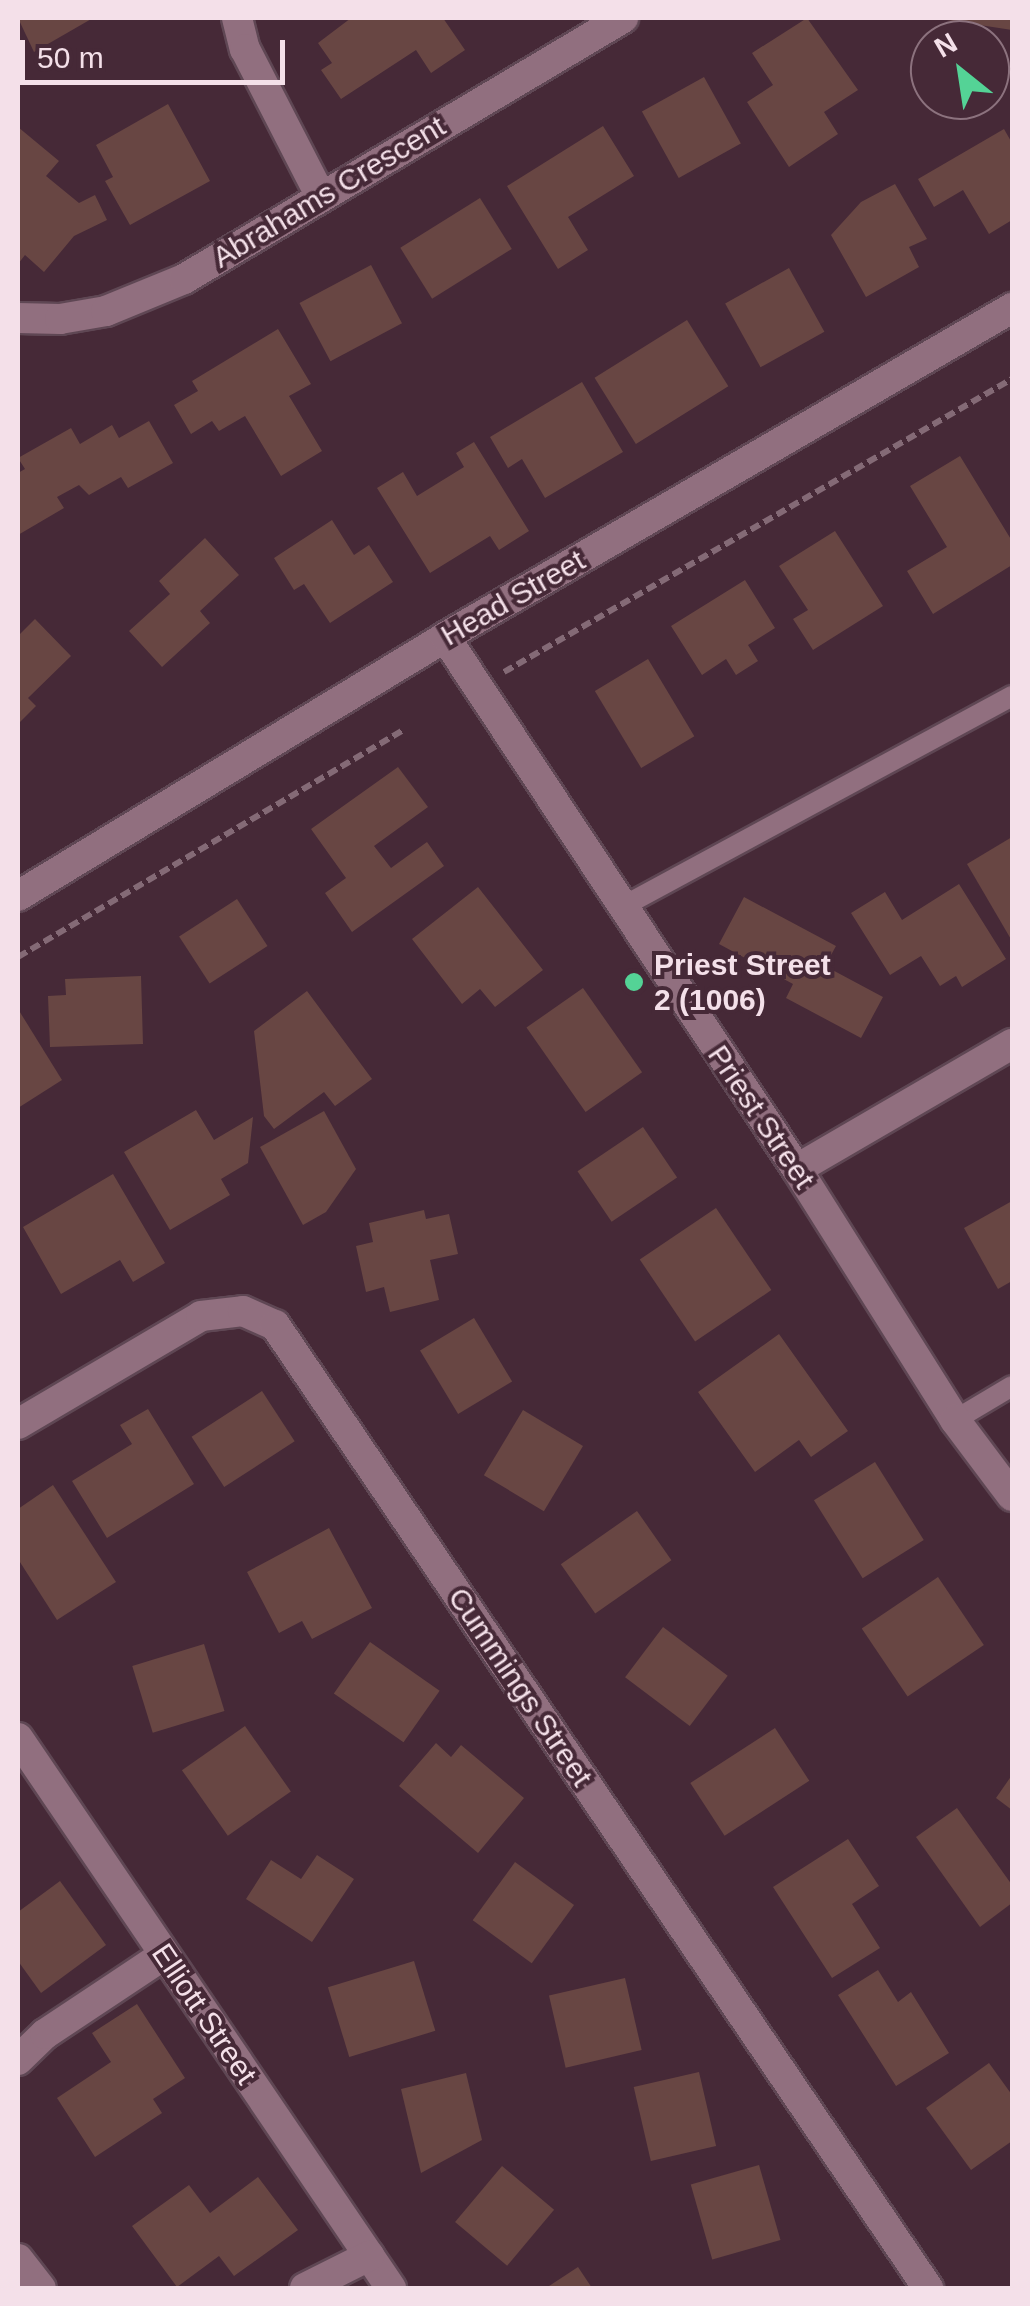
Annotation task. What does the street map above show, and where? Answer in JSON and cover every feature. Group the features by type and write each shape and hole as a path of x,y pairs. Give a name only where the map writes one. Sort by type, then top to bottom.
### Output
{"street":[{"path":"237,18 245,49 321,197"},
{"name":"Abrahams Crescent","path":"18,318 60,319 106,311 184,279 623,18"},
{"name":"Head Street","path":"18,896 445,637 1012,308"},
{"name":"Priest Street","path":"445,637 620,908 797,1169 955,1420 1012,1496"},
{"path":"797,1169 1012,1044"},
{"name":"Cummings Street","path":"18,1424 201,1316 243,1311 275,1325 928,2288"},
{"name":"Elliott Street","path":"18,1738 391,2288"},
{"path":"18,2060 45,2034 164,1955"},
{"path":"305,2288 369,2256"},
{"path":"18,2259 42,2288"}],"lane":[{"path":"620,908 1012,696"},
{"path":"955,1420 1012,1386"}],"path":[{"path":"504,672 1012,379"},
{"path":"18,957 403,730"}],"building":[{"path":"18,18 93,18 34,52"},
{"path":"351,18 443,18 465,50 431,73 416,50 341,99 321,70 332,63 318,43"},
{"path":"807,18 858,90 824,112 838,134 789,167 747,102 773,85 752,53"},
{"path":"1012,18 1012,30 1010,20 947,20"},
{"path":"704,77 741,143 679,178 642,111"},
{"path":"168,104 210,181 130,225 105,181 113,177 96,145"},
{"path":"603,126 634,176 568,217 588,250 558,269 507,186"},
{"path":"18,127 59,161 46,176 79,203 95,195 107,220 74,236 44,272 25,255 18,264"},
{"path":"1004,129 1012,143 1012,220 989,234 963,190 934,207 918,179"},
{"path":"895,184 927,239 909,247 919,267 866,297 831,235 861,202"},
{"path":"480,198 512,249 432,299 400,248"},
{"path":"371,265 402,323 330,361 299,303"},
{"path":"789,268 824,332 761,367 725,303"},
{"path":"687,320 728,386 636,444 595,378"},
{"path":"278,329 311,384 289,396 322,451 281,476 245,416 219,431 212,421 191,434 174,405 198,391 192,381"},
{"path":"582,382 623,452 545,498 522,459 508,468 490,437"},
{"path":"149,421 173,463 128,488 121,477 89,495 79,485 57,497 64,508 18,535 18,473 25,469 18,458 71,428 80,444 112,425 119,438"},
{"path":"474,442 529,531 499,550 490,536 430,573 377,488 403,472 417,496 464,467 456,453"},
{"path":"960,456 1012,541 1012,565 933,614 907,571 947,547 910,486"},
{"path":"332,520 354,555 369,545 393,582 330,623 304,584 294,590 274,558"},
{"path":"835,531 883,606 813,650 793,619 808,610 779,566"},
{"path":"205,538 239,575 200,611 210,623 162,667 129,631 170,594 159,581"},
{"path":"745,580 775,628 748,645 758,661 736,675 726,659 702,675 671,626"},
{"path":"35,619 71,656 28,698 36,706 18,724 18,636"},
{"path":"648,659 694,736 641,768 595,691"},
{"path":"398,767 428,807 374,846 391,868 427,842 444,866 352,932 325,893 346,878 311,829"},
{"path":"1012,837 1012,941 967,864"},
{"path":"959,884 1006,959 962,987 956,976 940,986 921,956 890,975 851,913 885,892 902,920"},
{"path":"478,887 543,970 495,1007 480,989 462,1004 412,939"},
{"path":"744,897 836,946 825,966 883,997 861,1038 786,998 793,984 719,944"},
{"path":"237,899 267,946 210,984 179,937"},
{"path":"141,976 143,1044 50,1047 48,996 66,995 65,979"},
{"path":"583,988 642,1072 586,1112 526,1028"},
{"path":"307,991 372,1079 335,1106 324,1092 274,1129 264,1116 254,1031"},
{"path":"18,1009 62,1080 18,1108"},
{"path":"196,1110 214,1140 253,1117 248,1163 221,1179 230,1195 170,1230 124,1152"},
{"path":"324,1111 356,1169 326,1212 303,1225 260,1147"},
{"path":"643,1127 677,1178 612,1222 578,1171"},
{"path":"113,1174 165,1263 133,1282 120,1260 61,1294 23,1227"},
{"path":"1012,1201 1012,1281 998,1289 964,1228"},
{"path":"716,1208 771,1290 695,1342 640,1259"},
{"path":"424,1210 426,1219 449,1214 458,1254 430,1260 439,1300 390,1312 384,1287 366,1292 356,1246 373,1242 369,1223"},
{"path":"474,1318 512,1381 458,1414 420,1350"},
{"path":"779,1334 848,1431 811,1457 799,1440 755,1472 698,1392"},
{"path":"262,1391 295,1441 224,1487 192,1437"},
{"path":"148,1409 194,1484 107,1538 72,1481 132,1444 120,1425"},
{"path":"523,1410 583,1446 544,1511 484,1475"},
{"path":"875,1462 924,1540 863,1578 814,1500"},
{"path":"53,1485 116,1582 57,1620 18,1559 18,1509"},
{"path":"637,1511 671,1560 595,1613 561,1564"},
{"path":"329,1528 372,1608 312,1639 302,1621 279,1633 247,1572"},
{"path":"938,1577 984,1645 908,1696 862,1628"},
{"path":"663,1627 728,1676 690,1726 625,1677"},
{"path":"370,1642 440,1691 403,1742 334,1694"},
{"path":"204,1644 224,1711 153,1733 132,1666"},
{"path":"245,1726 291,1792 228,1836 182,1770"},
{"path":"775,1728 809,1781 725,1836 690,1783"},
{"path":"436,1743 451,1757 461,1745 524,1798 478,1853 399,1786"},
{"path":"1012,1775 1012,1810 996,1798"},
{"path":"957,1808 1012,1885 1012,1903 980,1927 916,1837"},
{"path":"848,1839 879,1886 852,1904 880,1948 832,1978 773,1887"},
{"path":"317,1855 354,1879 312,1942 246,1899 271,1860 301,1879"},
{"path":"515,1862 574,1905 532,1963 473,1920"},
{"path":"60,1881 106,1945 41,1993 18,1961 18,1912"},
{"path":"414,1961 435,2031 349,2057 328,1987"},
{"path":"878,1970 898,2002 911,1992 949,2053 896,2086 838,1995"},
{"path":"625,1978 642,2050 566,2068 549,1996"},
{"path":"137,2004 185,2078 153,2099 162,2113 95,2157 57,2098 111,2062 92,2033"},
{"path":"989,2063 1012,2095 1012,2141 971,2170 926,2108"},
{"path":"699,2072 716,2146 651,2161 634,2087"},
{"path":"466,2073 482,2140 421,2173 401,2089"},
{"path":"759,2165 780,2240 712,2260 691,2185"},
{"path":"502,2166 554,2210 507,2266 455,2222"},
{"path":"258,2177 298,2230 234,2276 219,2256 177,2287 132,2226 189,2185 210,2213"},
{"path":"578,2267 592,2288 546,2288"}],"place":[{"name":"Priest Street 2 (1006)","path":"634,982"}]}
